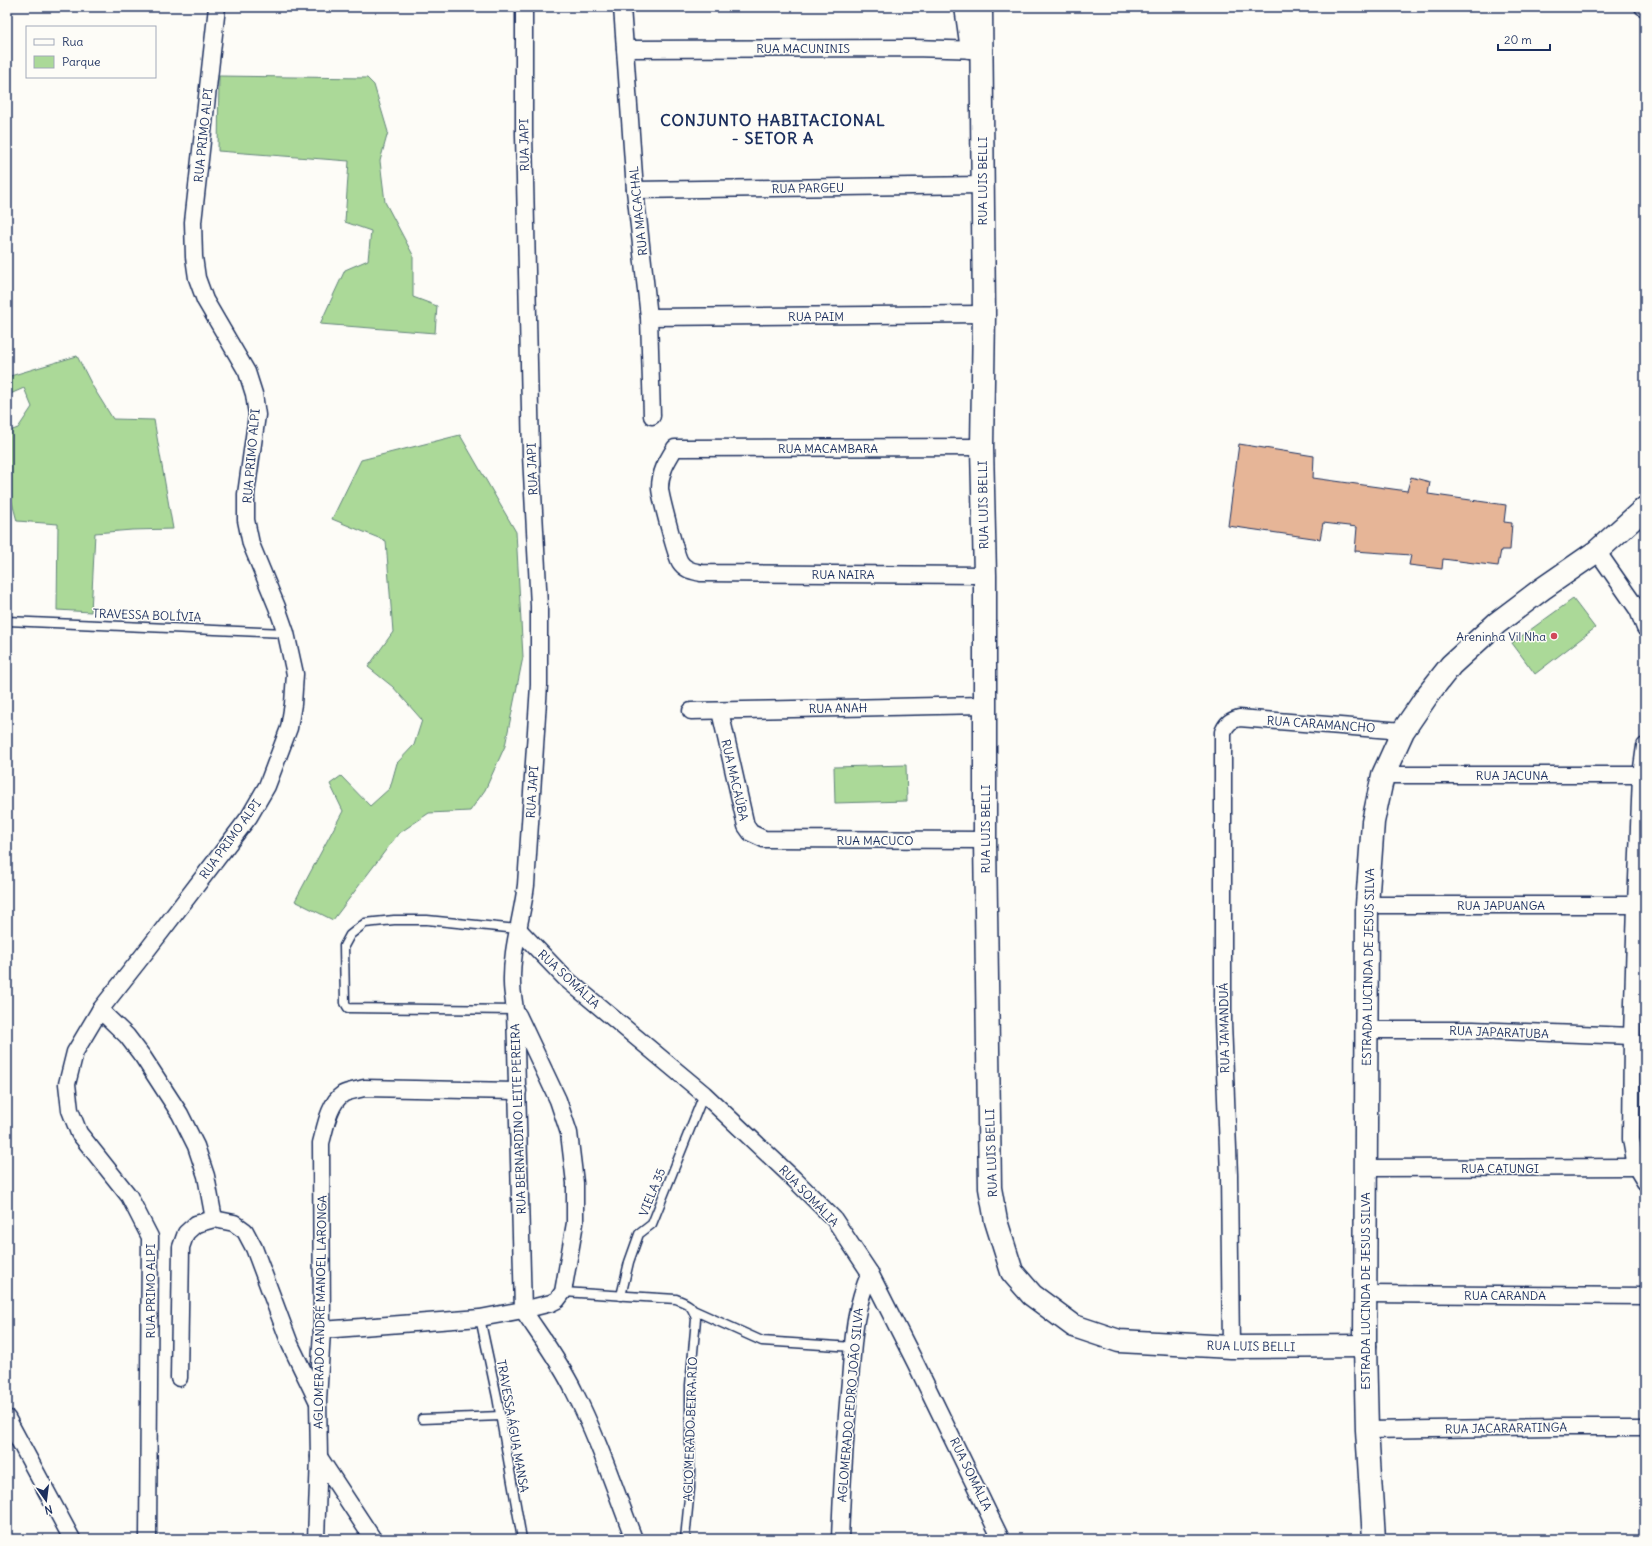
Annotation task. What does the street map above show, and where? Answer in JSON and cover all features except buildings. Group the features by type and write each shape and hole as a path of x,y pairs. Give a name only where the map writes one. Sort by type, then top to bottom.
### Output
{"street":[{"name":"RUA PRIMO ALPI","path":"148,1539 150,1237 129,1196 79,1133 70,1110 67,1084 75,1052 100,1010 249,817 267,786 289,728 293,704 295,674 286,633 251,544 246,520 246,494 256,415 254,394 247,372 205,300 197,278 194,257 193,222 217,7"},
{"name":"RUA JAPI","path":"518,929 524,907 526,885 539,677 539,606 531,455 525,165 524,7"},
{"name":"RUA MACACHAL","path":"622,7 635,190 649,317 652,416"},
{"path":"963,7 975,50"},
{"name":"RUA LUIS BELLI","path":"981,7 975,50 982,186 984,314 982,447 985,840 990,1188 996,1221 1012,1272 1032,1295 1074,1326 1119,1341 1231,1347 1365,1346"},
{"name":"RUA MACUNINIS","path":"625,49 914,48 975,50"},
{"name":"RUA PARGEU","path":"635,190 982,186"},
{"name":"RUA PAIM","path":"649,317 984,314"},
{"name":"RUA MACAMBARA","path":"701,573 688,570 680,562 660,488 663,468 675,448 982,447"},
{"name":"ESTRADA LUCINDA DE JESUS SILVA","path":"1374,1539 1367,1430 1365,1346 1367,905 1373,822 1383,775 1403,730 1429,693 1457,660 1497,623 1542,589 1598,551 1645,508"},
{"path":"1598,551 1638,610 1645,628"},
{"name":"RUA NAIRA","path":"701,573 984,575"},
{"name":"RUA ANAH","path":"691,712 985,705"},
{"name":"RUA MACAÚBA","path":"720,711 746,826 751,833 764,839"},
{"name":"RUA CARAMANCHO","path":"1239,718 1403,730"},
{"name":"RUA JAMANDUÁ","path":"1231,1347 1229,1175 1222,1022 1223,732 1226,725 1231,720 1239,718"},
{"path":"1645,746 1641,775 1636,905 1631,1138 1636,1167 1645,1182"},
{"name":"RUA JACUNA","path":"1383,775 1641,775"},
{"name":"RUA MACUCO","path":"764,839 985,840"},
{"name":"RUA JAPUANGA","path":"1367,905 1636,905"},
{"name":"RUA BERNARDINO LEITE PEREIRA","path":"518,929 512,984 515,1010 518,1091 523,1310"},
{"name":"RUA SOMÁLIA","path":"518,929 565,978 704,1094 834,1219 870,1273 920,1371 1001,1539"},
{"path":"100,1010 127,1036 143,1057 180,1114 196,1146 206,1176 214,1219"},
{"path":"322,1330 480,1318 551,1303 557,1300 563,1292 575,1223 575,1183 569,1133 558,1100 515,1010"},
{"name":"RUA JAPARATUBA","path":"1367,1030 1473,1030 1632,1036"},
{"name":"AGLOMERADO ANDRÉ MANOEL LARONGA","path":"316,1539 319,1457 318,1401 322,1330 321,1143 332,1106 343,1094 364,1088 518,1091"},
{"name":"RUA CATUNGI","path":"1365,1168 1636,1167"},
{"path":"179,1378 181,1247 186,1233 196,1224 214,1219 234,1223 245,1231 254,1248 290,1344 318,1401"},
{"name":"AGLOMERADO PEDRO JOÃO SILVA","path":"840,1539 846,1427 853,1346 859,1301 870,1273"},
{"name":"RUA CARANDA","path":"1365,1294 1645,1296"},
{"path":"523,1310 563,1370 575,1392 601,1453 634,1539"},
{"path":"7,1418 72,1539"},
{"name":"RUA JACARARATINGA","path":"1367,1430 1554,1426 1645,1427"},
{"path":"319,1457 373,1539"}],"lane":[{"name":"TRAVESSA BOLÍVIA","path":"7,621 286,633"},
{"path":"515,1010 348,1008 345,1003 344,946 350,935 366,922 427,920 518,929"},
{"name":"VIELA 35","path":"621,1296 629,1262 639,1234 652,1224 704,1094"},
{"path":"563,1292 676,1299 688,1304 693,1310 762,1341 853,1346"},
{"name":"AGLOMERADO BEIRA RIO","path":"685,1539 690,1488 690,1386 696,1319 693,1310"},
{"name":"TRAVESSA ÁGUA MANSA","path":"480,1318 501,1416 522,1539"},
{"path":"422,1418 501,1416"}],"green space":[{"path":"219,76 367,78 374,85 388,132 380,161 385,202 413,255 413,297 437,306 435,333 320,324 345,270 368,260 371,231 345,222 349,161 218,151"},
{"path":"77,356 93,387 113,419 154,420 173,529 95,533 91,612 57,610 58,524 17,521 7,484 7,432 18,428 32,407 24,388 8,395 7,377"},
{"path":"460,435 516,532 523,657 505,746 485,790 470,811 429,813 398,834 333,920 295,901 343,811 330,784 341,776 370,806 390,788 397,763 414,745 422,720 393,687 368,667 393,632 386,541 332,519 361,460"},
{"name":"Areninha Vil Nha","path":"1573,599 1595,628 1535,674 1512,643"},
{"path":"906,765 907,801 835,803 834,767"}],"place":[{"name":"Areninha Vil Nha","path":"1554,636"}],"district":[{"name":"CONJUNTO HABITACIONAL - SETOR A","path":"773,129"}]}
